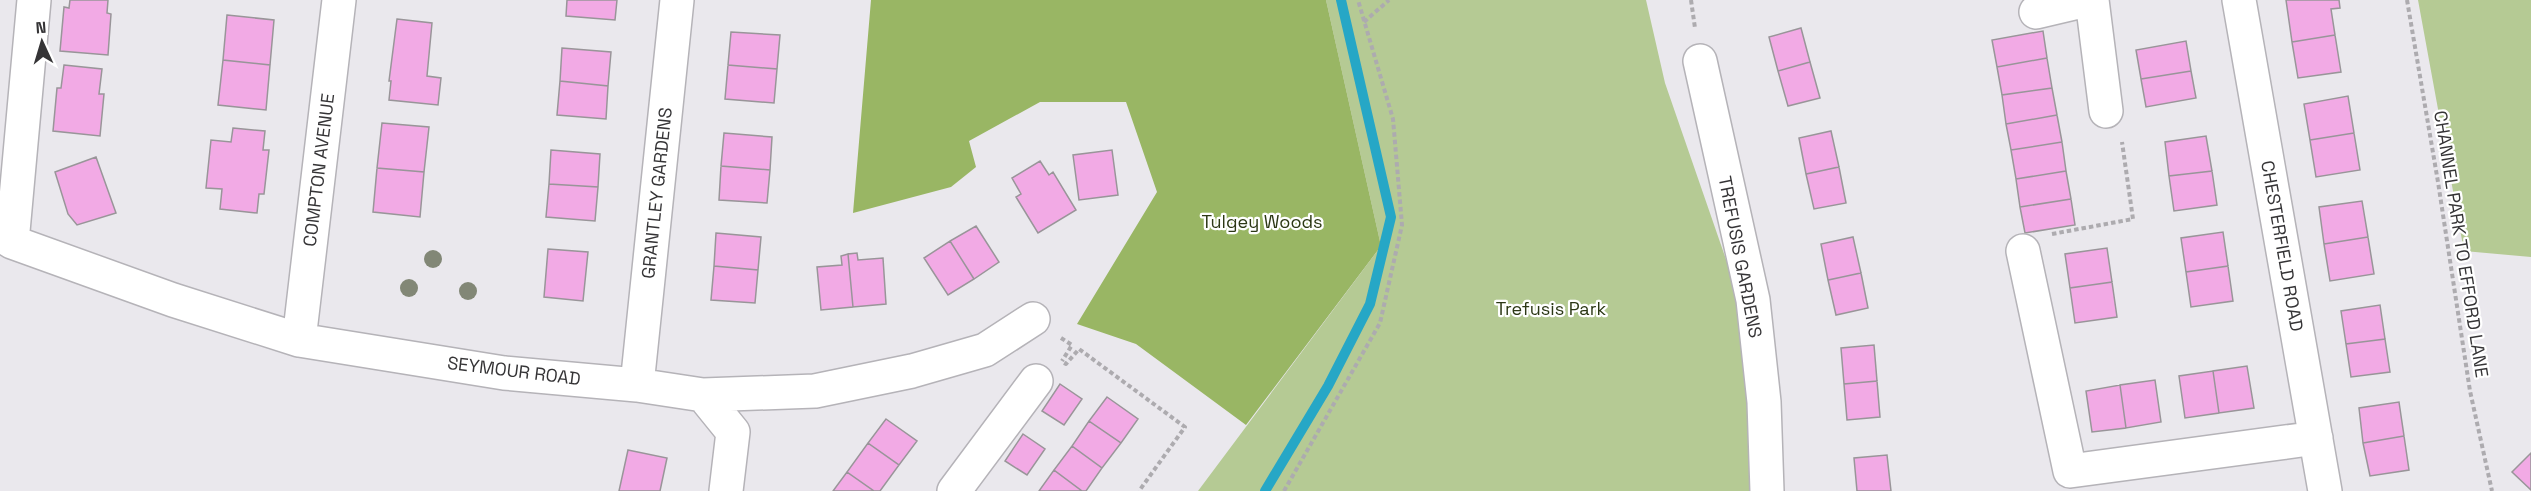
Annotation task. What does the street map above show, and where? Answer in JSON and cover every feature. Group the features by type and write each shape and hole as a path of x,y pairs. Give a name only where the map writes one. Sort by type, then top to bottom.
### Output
{"street":[{"path":"6,238 34,0"},
{"name":"COMPTON AVENUE","path":"298,340 339,0"},
{"name":"GRANTLEY GARDENS","path":"637,385 677,0"},
{"path":"2036,12 2087,0"},
{"path":"2092,0 2106,111"},
{"name":"CHESTERFIELD ROAD","path":"2239,0 2325,491"},
{"name":"TREFUSIS GARDENS","path":"1700,61 1753,300 1764,402 1767,491"},
{"name":"SEYMOUR ROAD","path":"6,238 173,300 298,340 504,373 637,385 703,395 815,392 912,371 985,350 1033,319"},
{"path":"2023,251 2070,471 2316,438"},
{"path":"954,491 1036,381"},
{"path":"703,395 733,432 726,491"}],"path":[{"path":"1284,491 1380,323 1402,225 1394,119 1358,0"},
{"path":"1364,22 1389,0"},
{"name":"CHANNEL PARK TO EFFORD LANE","path":"2407,0 2439,182 2470,391 2492,491"},
{"path":"2023,251 2031,238 2133,219 2120,125 2106,111"},
{"path":"1079,349 1185,427 1139,491"}],"green space":[{"name":"Tulgey Woods","path":"871,0 1326,0 1381,246 1246,425 1136,344 1077,324 1157,192 1126,102 1040,102 969,141 976,167 951,187 853,213"},
{"name":"Trefusis Park","path":"1326,0 1646,0 1665,83 1776,404 1777,491 1198,491 1381,246"},
{"path":"2418,0 2531,0 2531,257 2464,251"}],"building":[{"path":"70,0 108,0 107,13 111,14 108,55 60,51 64,7 69,8"},
{"path":"567,0 617,0 615,20 566,16"},
{"path":"2286,0 2339,0 2340,8 2331,9 2335,35 2292,42"},
{"path":"227,15 274,20 270,65 223,60"},
{"path":"397,19 432,23 427,76 441,78 438,105 389,100 391,81 389,81"},
{"path":"1801,28 1810,62 1778,71 1769,37"},
{"path":"2043,31 2047,58 1997,67 1992,40"},
{"path":"731,32 780,35 777,69 728,65"},
{"path":"2335,35 2341,72 2298,78 2292,42"},
{"path":"2186,41 2191,71 2141,79 2136,50"},
{"path":"562,48 611,52 608,86 560,81"},
{"path":"2047,58 2052,88 2002,95 1997,67"},
{"path":"223,60 270,65 266,110 218,105"},
{"path":"1810,62 1820,98 1788,106 1778,71"},
{"path":"64,65 102,69 99,94 104,94 100,136 53,131 57,88 61,88"},
{"path":"728,65 777,69 774,103 725,99"},
{"path":"2191,71 2196,98 2146,107 2141,79"},
{"path":"560,81 608,86 606,119 557,115"},
{"path":"2052,88 2057,115 2006,124 2002,95"},
{"path":"2348,96 2354,133 2310,140 2304,104"},
{"path":"2057,115 2062,142 2011,150 2006,124"},
{"path":"382,123 429,127 424,172 377,168"},
{"path":"233,128 265,131 263,150 269,150 264,194 259,194 257,213 220,209 222,189 206,188 211,140 231,142"},
{"path":"1831,131 1839,167 1806,174 1799,138"},
{"path":"724,133 772,137 770,170 721,166"},
{"path":"2354,133 2360,170 2316,177 2310,140"},
{"path":"2206,136 2212,171 2169,176 2165,142"},
{"path":"2062,142 2066,171 2016,179 2011,150"},
{"path":"551,150 600,154 598,187 549,184"},
{"path":"1112,150 1118,195 1079,200 1073,155"},
{"path":"96,157 116,213 77,225 68,214 55,172"},
{"path":"1040,161 1049,175 1053,172 1076,210 1038,233 1016,197 1021,194 1012,178"},
{"path":"721,166 770,170 767,203 719,200"},
{"path":"1839,167 1846,203 1814,209 1806,174"},
{"path":"377,168 424,172 420,217 373,212"},
{"path":"2066,171 2071,199 2020,207 2016,179"},
{"path":"2212,171 2217,205 2174,211 2169,176"},
{"path":"549,184 598,187 595,221 546,217"},
{"path":"2071,199 2075,225 2025,233 2020,207"},
{"path":"2362,201 2368,237 2324,244 2319,207"},
{"path":"976,226 999,262 974,279 950,241"},
{"path":"2223,232 2228,266 2186,272 2181,238"},
{"path":"716,233 761,237 758,270 714,266"},
{"path":"1853,237 1861,273 1828,280 1821,244"},
{"path":"2368,237 2374,274 2330,281 2324,244"},
{"path":"950,241 974,279 948,295 924,258"},
{"path":"2107,248 2112,282 2070,288 2065,254"},
{"path":"548,249 588,252 583,301 544,297"},
{"path":"857,253 858,260 883,258 886,304 853,307 848,254"},
{"path":"848,254 853,307 821,310 817,267 842,265 841,256"},
{"path":"714,266 758,270 755,303 711,300"},
{"path":"2228,266 2233,301 2191,307 2186,272"},
{"path":"1861,273 1868,308 1836,315 1828,280"},
{"path":"2112,282 2117,317 2075,323 2070,288"},
{"path":"2380,305 2385,339 2346,344 2341,311"},
{"path":"2385,339 2390,372 2351,377 2346,344"},
{"path":"1874,345 1877,381 1844,384 1841,348"},
{"path":"2247,366 2254,408 2219,413 2213,371"},
{"path":"2213,371 2219,413 2185,418 2179,376"},
{"path":"2155,380 2161,422 2126,428 2120,385"},
{"path":"1877,381 1880,417 1847,420 1844,384"},
{"path":"1060,384 1082,399 1064,425 1042,411"},
{"path":"2120,385 2126,428 2092,432 2086,391"},
{"path":"1107,397 1138,419 1121,443 1089,421"},
{"path":"2399,402 2404,436 2363,443 2359,408"},
{"path":"886,419 917,441 899,465 868,443"},
{"path":"1089,421 1121,443 1102,468 1072,446"},
{"path":"1023,434 1045,449 1027,475 1005,461"},
{"path":"2404,436 2409,470 2370,476 2363,443"},
{"path":"868,443 899,465 880,491 874,491 847,472"},
{"path":"1072,446 1102,468 1086,491 1082,491 1054,470"},
{"path":"628,450 667,458 660,491 619,491"},
{"path":"2531,453 2531,490 2512,472"},
{"path":"1887,455 1891,491 1857,491 1854,458"},
{"path":"1054,470 1082,491 1039,491"},
{"path":"847,472 874,491 833,491"}],"waterway":[{"path":"1265,491 1328,386 1370,304 1391,217 1341,0"}]}
